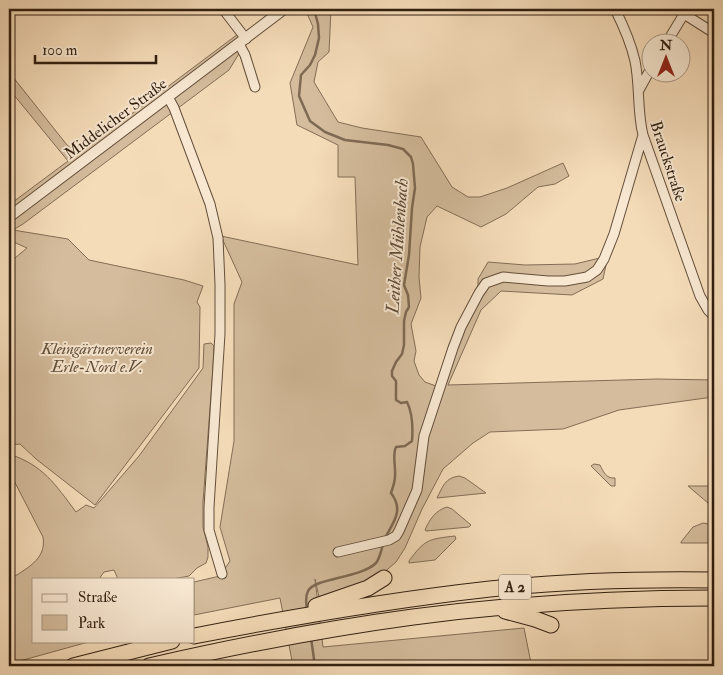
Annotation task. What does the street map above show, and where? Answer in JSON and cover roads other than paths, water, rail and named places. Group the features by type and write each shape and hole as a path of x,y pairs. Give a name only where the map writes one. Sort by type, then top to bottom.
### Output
{"highway":[{"path":"195,636 275,620 318,609 368,588 384,578"},
{"name":"A 2","path":"318,609 492,589 565,583 714,580"},
{"name":"A 2","path":"149,666 278,638 413,617 494,608 567,603 714,598"},
{"path":"494,608 551,625"},
{"path":"74,666 168,642"}],"street":[{"path":"223,9 242,41 255,87"},
{"name":"Middelicher Straße","path":"9,217 284,9"},
{"name":"Brauckstraße","path":"615,9 634,60 639,90 639,121 643,135 700,296 714,316"},
{"path":"673,32 685,11 714,33"},
{"path":"245,55 256,54"},
{"path":"639,90 643,82"},
{"path":"168,98 174,108 210,204 218,238 220,334 209,530 222,574"},
{"path":"338,552 389,540 396,536 399,531 417,490 424,436 453,348 461,327 486,283 503,277 565,281 587,277 597,270 604,259 614,234 643,135"}],"waterway":[{"name":"Leither Mühlenbach","path":"314,9 319,38 315,55 310,65 301,75 299,96 310,121 325,132 345,140 388,145 403,149 411,157 413,164 415,188 409,255 404,285 408,295 409,307 404,321 402,354 392,371 392,376 396,381 396,400 401,403 407,402 410,411 412,441 405,446 396,447 395,450 395,478 391,493 395,499 397,510 394,521 385,538"},
{"name":"Leither Mühlenbach","path":"307,610 306,596 312,587 319,583 369,568 376,563 383,545"},
{"name":"Leither Mühlenbach","path":"311,638 315,666"}],"park label":[{"name":"Kleingärtnerverein Erle-Nord e.V.","path":"97,357"}]}
